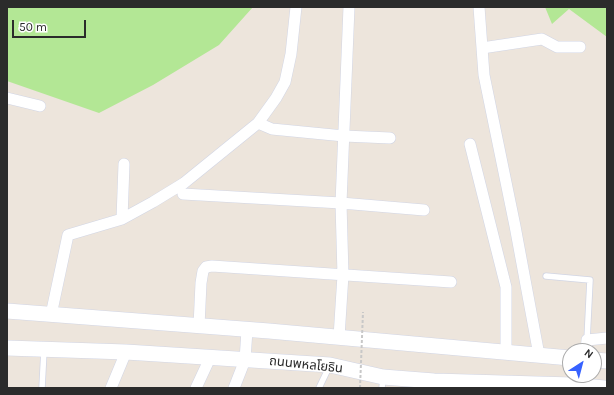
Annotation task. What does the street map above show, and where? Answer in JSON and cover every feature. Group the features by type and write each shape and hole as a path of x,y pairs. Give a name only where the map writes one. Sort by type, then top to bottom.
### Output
{"main road":[{"path":"7,311 339,337 562,357"},
{"name":"ถนนพหลโยธิน","path":"7,348 126,352 330,365 383,383 579,384 604,388"}],"street":[{"path":"51,314 68,235 122,219 184,183 258,123 276,98 285,82 296,7"},
{"path":"339,337 343,275 341,203 349,7"},
{"path":"479,7 484,75 515,226 539,355"},
{"path":"482,48 542,38 557,47 580,47"},
{"path":"7,98 40,106"},
{"path":"258,123 272,129 344,136 390,138"},
{"path":"470,144 506,287 506,352"},
{"path":"122,219 124,164"},
{"path":"183,194 341,203 424,210"},
{"path":"199,326 201,283 203,271 206,267 212,266 451,282"},
{"path":"234,388 245,360 247,330"},
{"path":"587,343 587,340 607,338"},
{"path":"112,388 126,352"},
{"path":"196,388 210,358"}],"lane":[{"path":"546,276 590,280 587,340"},
{"path":"42,388 44,350"},
{"path":"319,388 330,365"}],"path":[{"path":"360,388 363,312"}],"green space":[{"path":"7,7 253,7 219,45 153,85 99,113 7,81"},
{"path":"545,7 607,7 607,37 569,9 552,24"}]}
